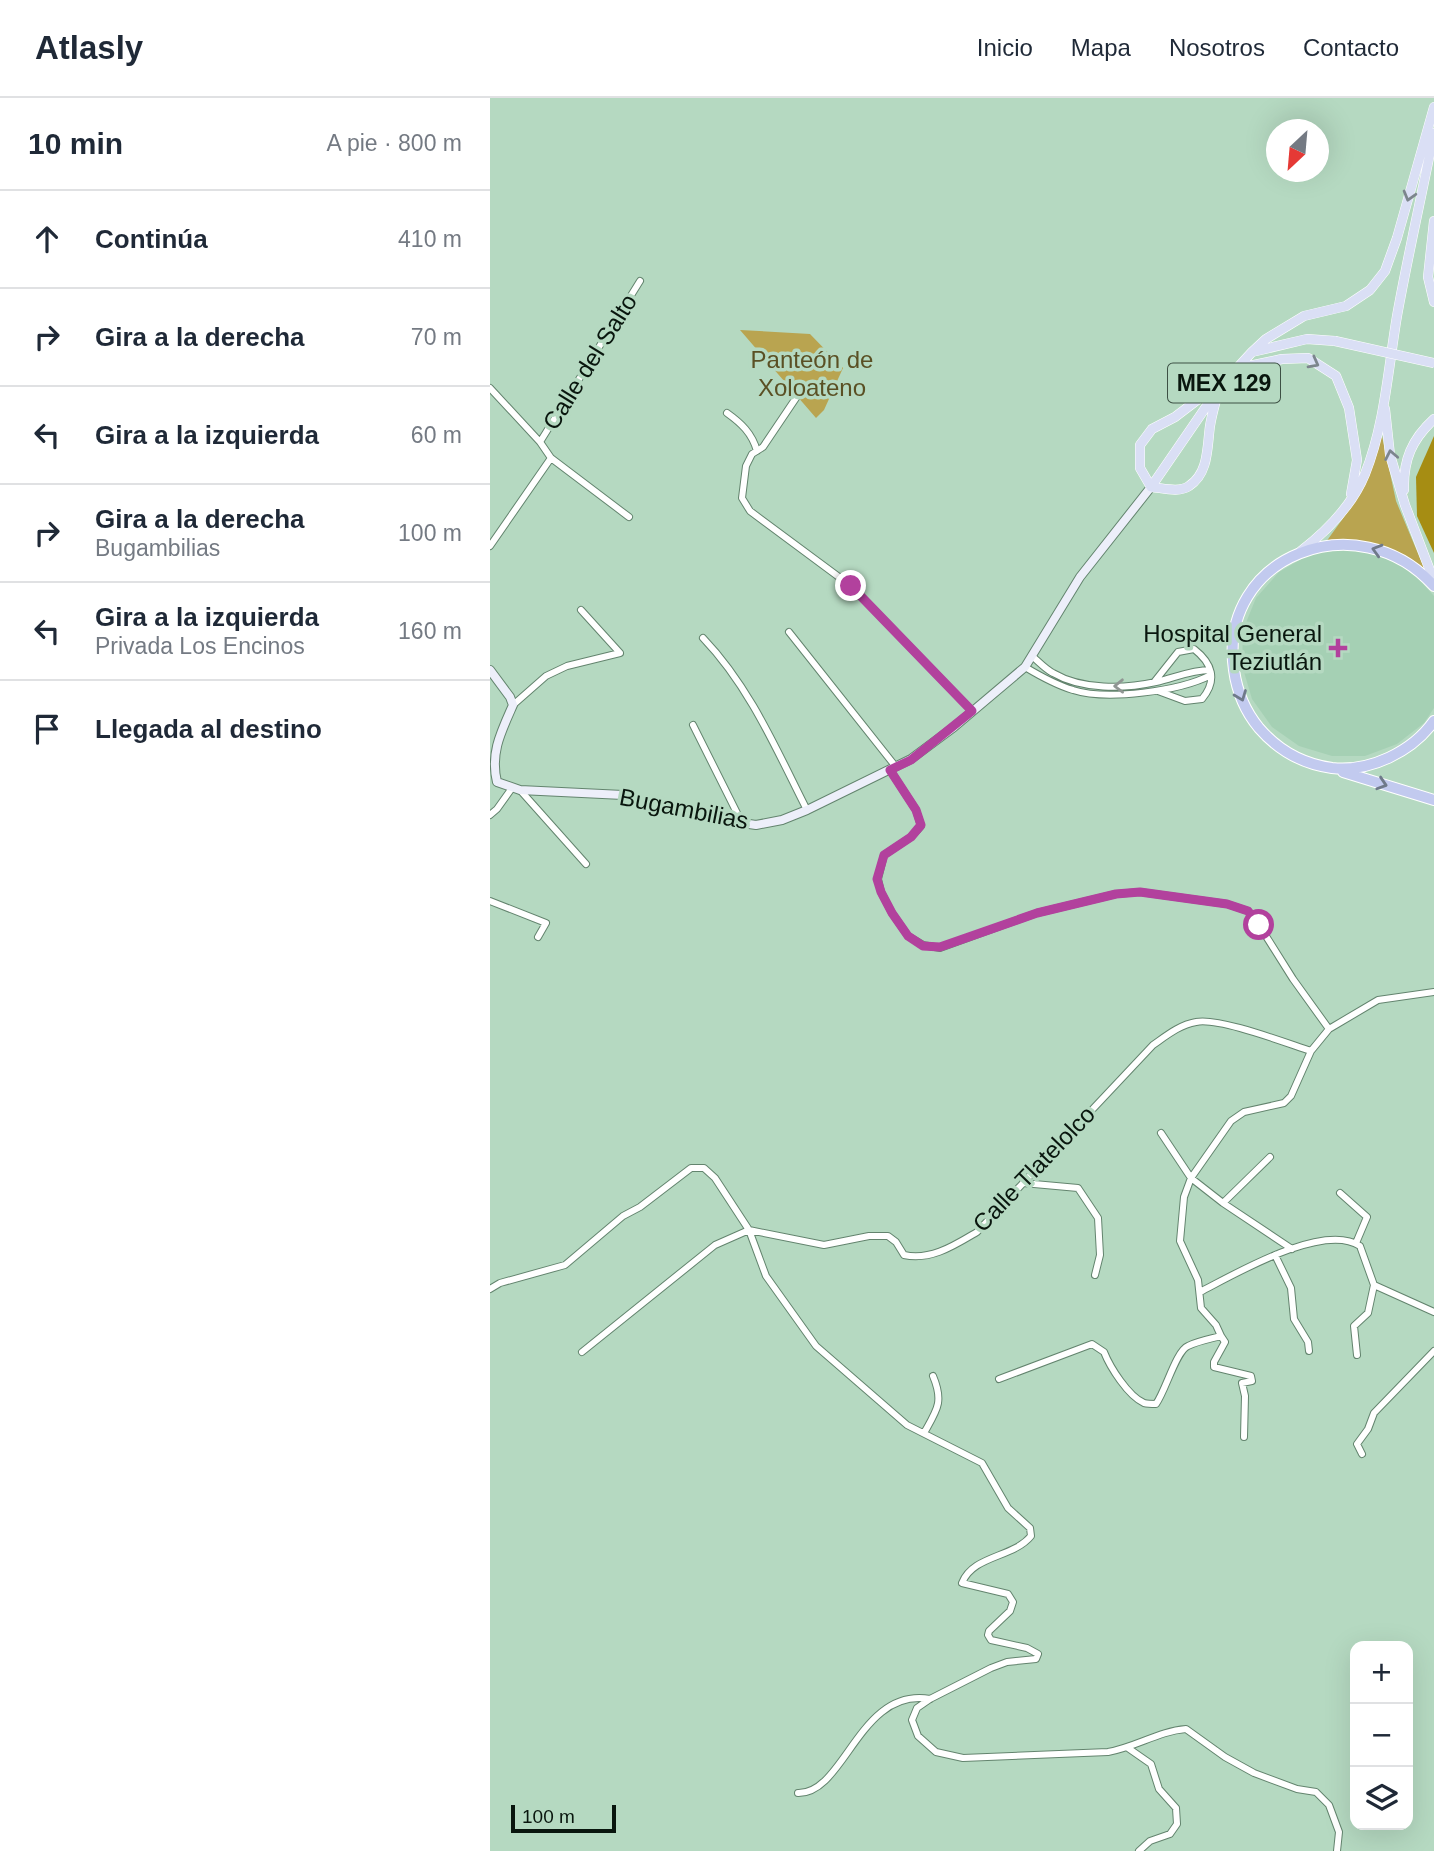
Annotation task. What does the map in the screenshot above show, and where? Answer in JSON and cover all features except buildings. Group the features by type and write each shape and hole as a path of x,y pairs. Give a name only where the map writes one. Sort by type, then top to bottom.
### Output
{"highway":[{"path":"1434,583 1399,558 1372,547 1343,543 1300,553 1285,560 1264,578 1247,599 1234,630 1231,655 1236,682 1247,712 1267,737 1288,753 1302,760 1434,800"},
{"path":"1331,768 1350,769 1365,766 1408,747 1434,721"}],"main road":[{"path":"1252,352 1266,339 1304,316 1346,306 1370,290 1385,271 1434,107"},
{"path":"1300,553 1326,531 1349,503 1365,474 1384,404 1397,316 1434,133"},
{"path":"1434,220 1428,277 1434,302"},
{"name":"MEX 129","path":"1151,486 1219,388 1252,352 1307,338 1335,341 1434,363"},
{"path":"1228,379 1249,366 1282,359 1308,358 1336,376 1349,408 1357,460 1349,503"},
{"path":"1213,388 1219,388 1210,424 1206,461 1200,474 1188,487 1173,490 1151,486 1140,468 1140,445 1152,429 1175,417 1213,388"},
{"path":"1384,404 1390,455 1434,583"},
{"path":"1405,505 1406,459 1412,444 1434,419"},
{"name":"Bugambilias","path":"513,705 494,748 491,767 497,782 516,789 623,795 708,818 756,825 807,810 911,760 1025,667 1080,578 1151,486"},
{"path":"490,670 513,705"}],"street":[{"name":"Calle del Salto","path":"540,442 640,281"},
{"path":"490,388 540,442 551,458 629,517"},
{"path":"798,395 763,447 752,454 746,466 742,498 750,510 851,586 972,711"},
{"path":"727,413 743,424 757,451"},
{"path":"490,546 551,458"},
{"path":"513,705 546,676 567,666 620,653 581,610"},
{"path":"789,632 893,768 916,810 921,825 911,837 884,855 877,879 881,892 908,936 923,946 940,947 1037,913 1116,894 1140,892 1227,904 1248,911 1329,1029"},
{"path":"703,638 720,656 749,696 807,810"},
{"path":"1154,682 1178,652 1194,649 1206,659 1210,672 1209,690 1202,699 1185,701 1156,690"},
{"path":"1031,656 1052,673 1077,683 1102,686 1154,682 1200,670 1210,672"},
{"path":"1025,667 1048,681 1075,691 1102,694 1156,690 1210,672"},
{"path":"693,725 743,823"},
{"path":"490,815 516,789 586,864"},
{"path":"490,901 546,923 538,937"},
{"path":"1244,1437 1245,1396 1242,1383 1252,1381 1251,1376 1214,1367 1225,1342 1216,1325 1200,1308 1198,1280 1180,1241 1184,1198 1191,1178 1231,1121 1244,1112 1284,1104 1291,1096 1311,1051 1329,1029 1378,1000 1434,992"},
{"name":"Calle Tlatelolco","path":"749,1230 824,1245 869,1236 888,1236 896,1242 904,1255 916,1257 946,1250 977,1232 1153,1045 1180,1027 1198,1021 1219,1024 1311,1051"},
{"path":"1161,1133 1191,1178 1292,1249"},
{"path":"1223,1203 1270,1157"},
{"path":"490,1289 500,1283 565,1265 623,1216 640,1207 691,1168 704,1168 715,1178 749,1230 766,1276 816,1346 907,1425 982,1463 1008,1508 1030,1528 1031,1536 1024,1544 973,1567 962,1583 1008,1594 1013,1602 1010,1611 988,1635 991,1640 1027,1648 1038,1654 1036,1659 1007,1662 991,1668 930,1699 917,1708 912,1720 918,1736 936,1752 963,1758 1108,1752 1128,1748 1170,1730 1186,1728 1225,1757 1254,1773 1297,1789 1316,1791 1329,1805 1339,1832 1336,1851"},
{"path":"1023,1183 1078,1188 1098,1218 1100,1255 1095,1275"},
{"path":"1340,1193 1367,1217 1356,1243"},
{"path":"582,1352 715,1245 749,1230"},
{"path":"1200,1292 1292,1249 1337,1238 1356,1243 1360,1246 1374,1285 1368,1313 1354,1326 1357,1355"},
{"path":"1275,1255 1291,1288 1294,1319 1308,1342 1309,1351"},
{"path":"1374,1285 1434,1311"},
{"path":"999,1379 1091,1344 1104,1352 1109,1366 1128,1389 1144,1403 1156,1404 1165,1391 1177,1356 1185,1346 1221,1336"},
{"path":"1362,1454 1357,1444 1368,1429 1374,1413 1434,1351"},
{"path":"924,1433 939,1405 939,1390 933,1376"},
{"path":"798,1793 806,1794 828,1777 883,1710 898,1702 917,1697 930,1699"},
{"path":"1128,1748 1151,1765 1159,1789 1176,1808 1177,1824 1170,1833 1150,1841 1139,1851"}],"shaded area":[{"path":"1434,436 1434,553 1417,516 1416,477"},
{"name":"Hospital General Teziutlán","path":"1345,548 1380,554 1411,571 1434,596 1434,708 1424,723 1397,744 1365,756 1332,756 1299,746 1272,727 1252,699 1242,665 1243,630 1256,598 1279,572 1310,554"}],"green space":[{"name":"Panteón de Xoloateno","path":"740,330 810,334 843,368 824,410 816,418"},
{"path":"1382,436 1396,501 1424,568 1399,555 1366,544 1326,542 1359,496"}],"place":[{"name":"Hospital General Teziutlán","path":"1338,648"}],"route":[{"path":"851,586 972,711 911,760 890,770 916,810 921,825 911,837 884,855 877,879 892,913 908,936 923,946 940,947 1037,913 1116,894 1140,892 1227,904 1248,911 1259,925"}]}
